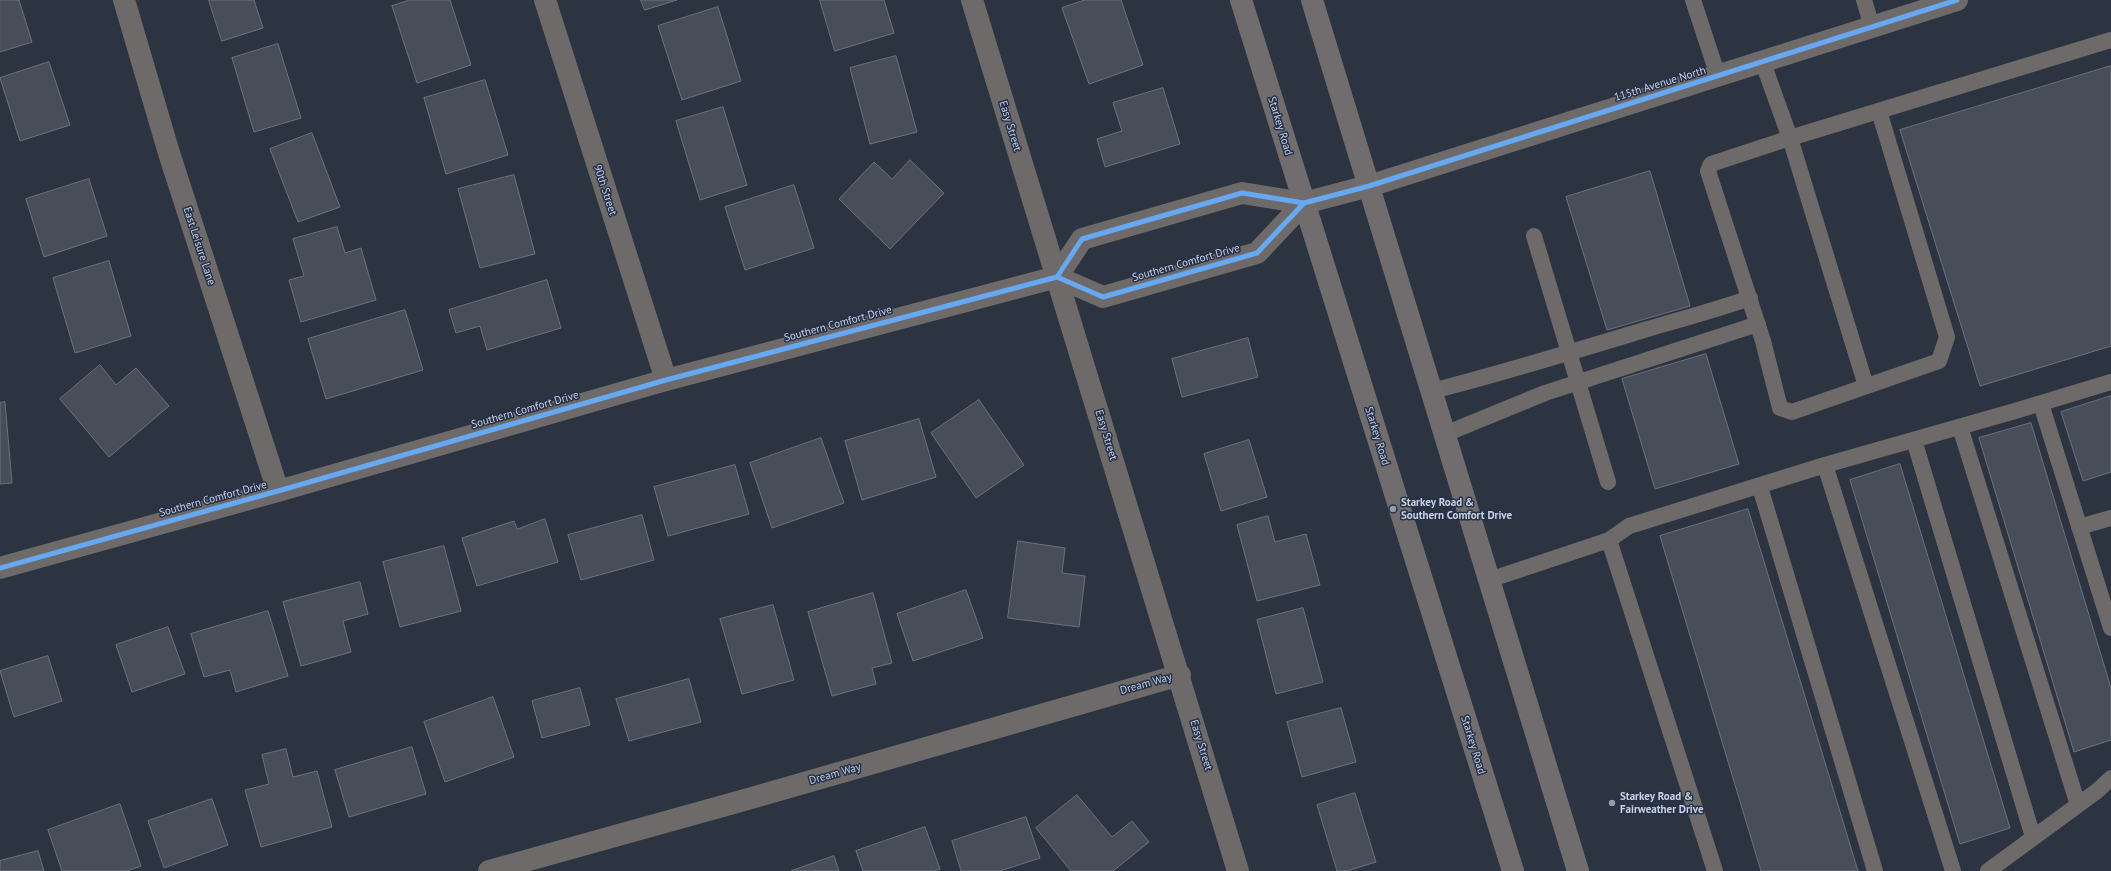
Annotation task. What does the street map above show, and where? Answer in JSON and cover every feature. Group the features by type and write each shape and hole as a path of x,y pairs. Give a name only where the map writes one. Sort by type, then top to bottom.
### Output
{"main road":[{"name":"Starkey Road","path":"1241,0 1513,871"},
{"path":"1312,0 1578,871"}],"street":[{"name":"East Leisure Lane","path":"124,0 169,153 278,491"},
{"name":"90th Street","path":"545,0 666,380"},
{"name":"Easy Street","path":"972,0 1180,675 1238,871"},
{"name":"115th Avenue North","path":"1369,186 1763,63 1957,0"},
{"path":"1057,277 1082,239 1242,193 1304,203 1369,186"},
{"name":"Southern Comfort Drive","path":"0,568 278,491 666,380 1057,277 1103,297 1257,253 1304,203"},
{"name":"Dream Way","path":"489,871 748,800 1180,675"}],"lane":[{"path":"1693,0 1718,76"},
{"path":"1864,0 1872,27"},
{"path":"1879,111 1947,337 1939,361 1792,412 1780,408 1758,324 1708,171 1712,164 1790,138 2111,40"},
{"path":"1763,63 1790,138 1866,386"},
{"path":"1534,236 1608,482"},
{"path":"1432,391 1569,354 1709,313 1750,298"},
{"path":"1445,434 1545,393 1758,324"},
{"path":"1489,580 1609,540 1629,526 1760,487 1825,465 2040,404 2111,382"},
{"path":"2040,404 2111,628"},
{"path":"1960,427 2078,805"},
{"path":"1914,440 2033,837"},
{"path":"1825,465 1953,871"},
{"path":"1760,487 1875,871"},
{"path":"2079,527 2111,518"},
{"path":"1609,540 1715,871"},
{"path":"1988,871 2078,805 2111,778"}],"building":[{"path":"0,0 19,0 32,42 0,52"},
{"path":"209,0 254,0 263,28 222,41"},
{"path":"410,0 450,0 471,65 417,83 392,6"},
{"path":"641,0 677,0 645,10"},
{"path":"820,0 884,0 894,33 835,51"},
{"path":"1085,0 1121,0 1143,65 1089,84 1062,8"},
{"path":"718,7 741,81 682,100 658,26"},
{"path":"278,44 301,118 254,132 232,58"},
{"path":"896,56 917,132 870,144 850,68"},
{"path":"49,62 70,125 20,141 0,78"},
{"path":"2111,66 2111,346 1980,386 1900,130"},
{"path":"485,80 508,155 446,174 424,98"},
{"path":"1163,88 1180,144 1105,167 1097,139 1122,131 1113,103"},
{"path":"723,107 747,185 700,200 676,121"},
{"path":"312,133 340,207 298,222 270,149"},
{"path":"910,160 944,193 890,249 839,199 874,162 892,179"},
{"path":"1650,171 1690,306 1607,330 1566,197"},
{"path":"514,175 535,254 480,268 458,189"},
{"path":"89,179 107,236 44,257 26,199"},
{"path":"794,185 814,248 745,270 725,207"},
{"path":"337,227 345,253 361,248 376,300 301,322 289,280 304,276 293,239"},
{"path":"109,261 131,336 75,353 53,278"},
{"path":"547,280 561,328 487,350 480,326 456,333 449,310"},
{"path":"405,310 423,370 326,399 308,339"},
{"path":"1248,338 1258,377 1182,397 1172,359"},
{"path":"1706,354 1739,464 1655,489 1622,379"},
{"path":"100,365 116,385 136,368 169,406 109,457 60,399"},
{"path":"2111,396 2111,472 2083,481 2061,412"},
{"path":"979,400 1024,465 976,498 931,433"},
{"path":"5,402 12,483 0,484 0,403"},
{"path":"919,419 936,477 862,500 845,441"},
{"path":"2031,423 2111,688 2111,740 2074,752 1979,438"},
{"path":"821,438 844,503 772,528 750,463"},
{"path":"1249,440 1267,497 1221,511 1204,454"},
{"path":"1900,464 2010,828 1960,844 1850,480"},
{"path":"735,465 749,514 668,536 654,487"},
{"path":"1748,509 1858,871 1761,871 1660,536"},
{"path":"642,515 654,560 581,580 568,535"},
{"path":"1268,516 1275,542 1306,534 1320,585 1257,601 1237,525"},
{"path":"545,519 558,562 477,586 462,538 514,521 517,529"},
{"path":"1018,541 1065,548 1062,573 1085,576 1079,627 1008,618"},
{"path":"444,546 461,611 400,627 383,562"},
{"path":"360,582 368,614 343,621 351,652 301,666 283,602"},
{"path":"966,590 983,638 913,661 897,614"},
{"path":"873,593 892,663 872,668 876,684 832,696 808,612"},
{"path":"773,605 794,680 742,694 720,619"},
{"path":"1303,608 1323,682 1276,694 1257,620"},
{"path":"268,611 288,676 236,692 230,670 204,677 191,634"},
{"path":"168,627 185,674 132,692 116,645"},
{"path":"48,656 62,701 14,717 0,671"},
{"path":"689,679 701,722 629,741 616,699"},
{"path":"580,688 590,725 542,738 532,701"},
{"path":"493,697 514,757 445,782 424,722"},
{"path":"1341,708 1356,762 1302,777 1287,722"},
{"path":"412,747 426,794 349,817 335,770"},
{"path":"286,749 293,777 317,771 332,827 261,847 245,790 269,784 262,755"},
{"path":"1355,793 1376,862 1347,871 1337,871 1317,805"},
{"path":"1077,795 1112,837 1132,821 1149,842 1113,871 1071,871 1036,828"},
{"path":"212,799 228,845 164,868 148,821"},
{"path":"120,804 141,866 127,871 62,871 48,830"},
{"path":"1026,817 1040,858 1000,871 961,871 952,841"},
{"path":"925,827 940,869 934,871 863,871 856,851"},
{"path":"38,851 44,871 0,871 0,861"},
{"path":"834,856 839,871 791,871"}],"cycle path":[{"path":"1304,203 1257,253 1103,297 1057,277 1082,239 1242,193 1304,203 1369,186 1957,0"},
{"path":"0,568 278,491 666,380 1057,277"}],"place":[{"name":"Starkey Road & Southern Comfort Drive","path":"1393,509"},
{"name":"Starkey Road & Fairweather Drive","path":"1612,803"}]}
